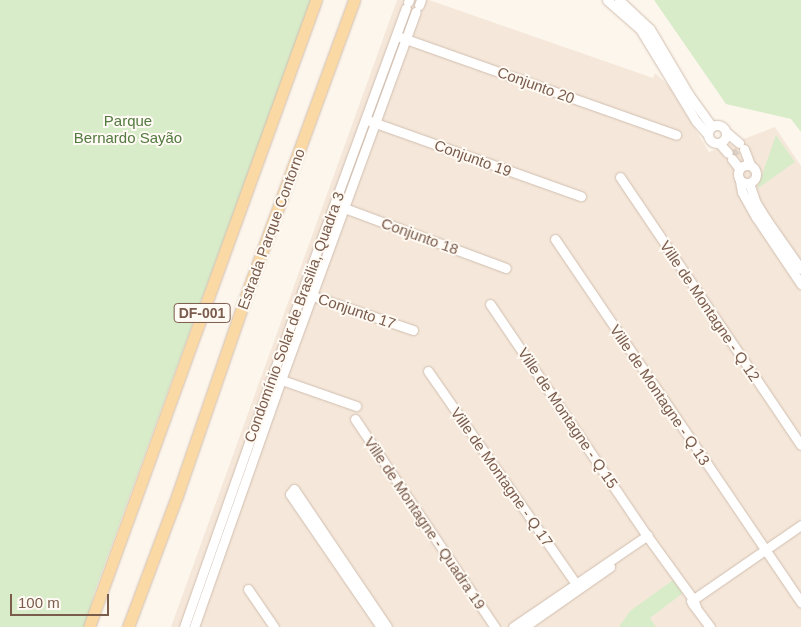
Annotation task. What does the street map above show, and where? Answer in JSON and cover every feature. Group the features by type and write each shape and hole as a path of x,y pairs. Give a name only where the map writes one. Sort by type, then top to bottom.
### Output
{"main road":[{"name":"DF-001","path":"90,627 316,0"},
{"name":"Estrada Parque Contorno","path":"128,627 177,496 251,281 354,0"}],"street":[{"path":"607,0 640,29 696,121 710,131"},
{"path":"619,0 650,29 710,131 713,142 721,142 744,166 755,169 756,175 744,182"},
{"name":"Condomínio Solar de Brasilia, Quadra 3","path":"277,378 302,292 408,3"},
{"name":"Condomínio Solar de Brasilia, Quadra 3","path":"184,627 277,378 312,296 374,123 419,6"},
{"name":"Conjunto 20","path":"396,36 676,135"},
{"name":"Conjunto 19","path":"364,119 581,196"},
{"path":"710,131 719,125 742,146 744,166 737,174 744,182 797,268 801,284"},
{"path":"721,142 726,132"},
{"name":"Ville de Montagne - Q 12","path":"620,177 801,444"},
{"name":"Conjunto 18","path":"334,204 506,268"},
{"name":"Ville de Montagne - Q 13","path":"555,239 801,603"},
{"name":"Conjunto 17","path":"302,292 413,330"},
{"name":"Ville de Montagne - Q 15","path":"490,304 710,627"},
{"name":"Ville de Montagne - Q 17","path":"428,371 577,586"},
{"path":"277,378 356,406"},
{"name":"Ville de Montagne - Quadra 19","path":"355,419 495,627"},
{"path":"381,627 290,494 296,490 387,627"},
{"name":"Condomínio Solar de Brasilia, Quadra 3","path":"194,627 227,516"},
{"path":"694,603 767,552 801,525"},
{"path":"767,552 801,532"},
{"path":"514,627 647,537"},
{"path":"524,627 577,586"},
{"path":"248,589 274,627"}],"shaded area":[{"path":"397,0 429,0 653,78 655,73 669,86 709,152 775,127 801,166 801,627 171,627"}],"green space":[{"name":"Parque Bernardo Sayão","path":"0,0 312,0 94,594 85,627 0,627"},
{"path":"654,0 801,0 801,132 791,119 726,104"},
{"path":"776,135 795,162 757,189 763,172"},
{"path":"673,580 683,593 650,618 656,627 619,627 630,611"}],"tunnel":[{"path":"732,150 736,156"}]}
